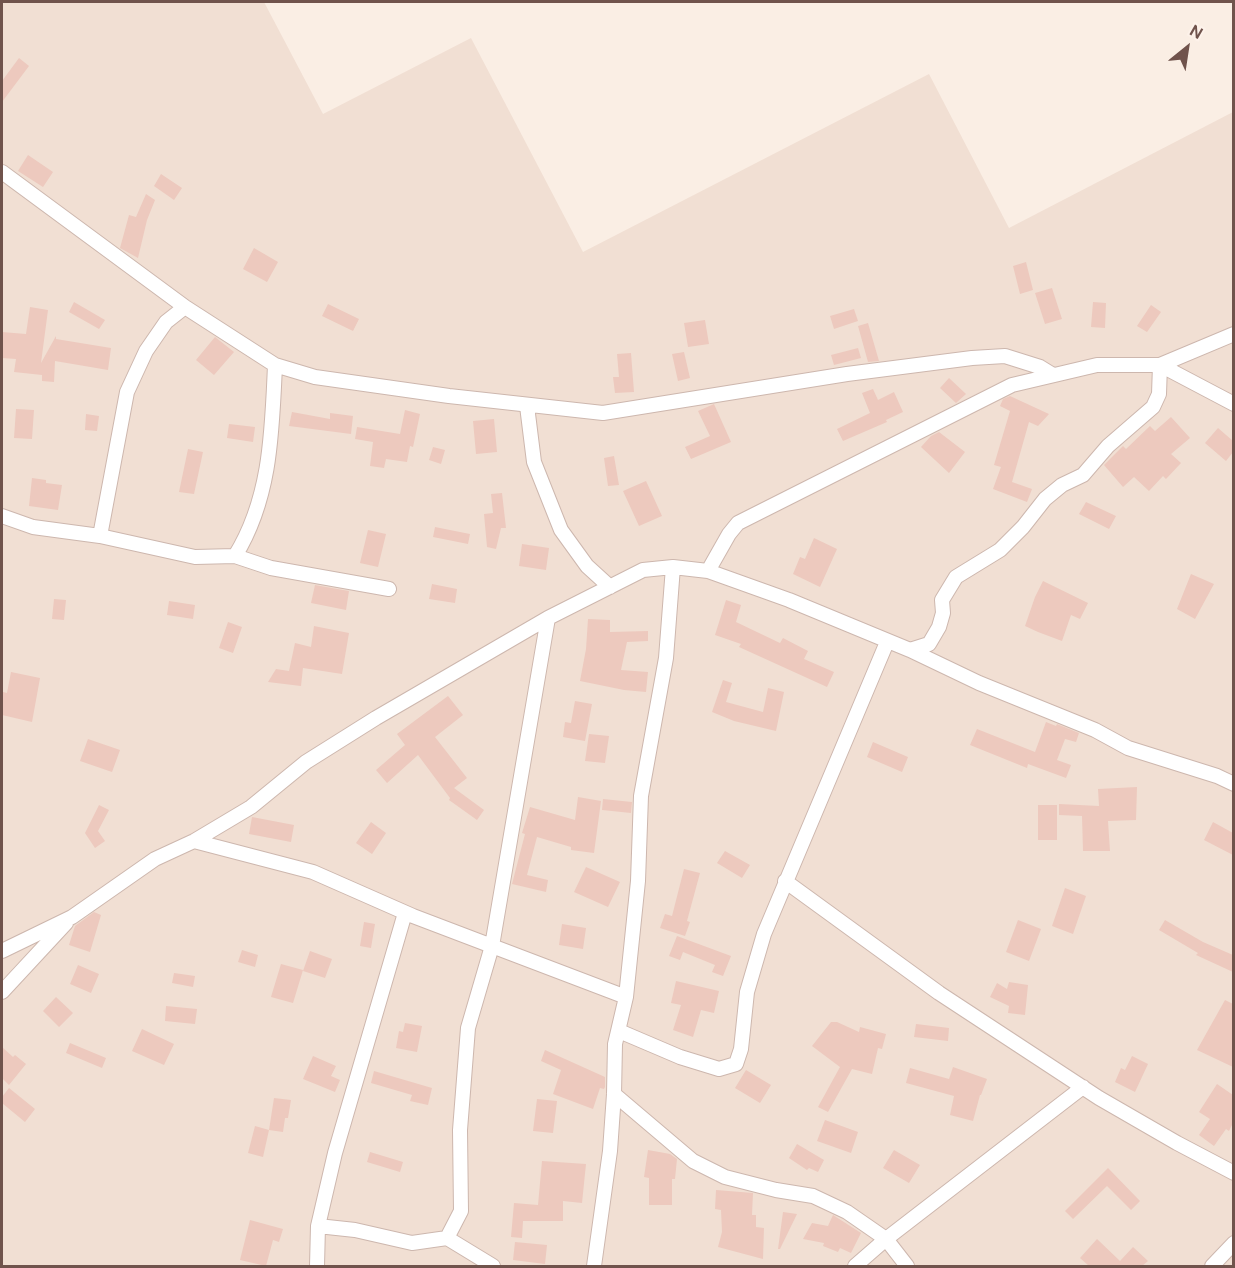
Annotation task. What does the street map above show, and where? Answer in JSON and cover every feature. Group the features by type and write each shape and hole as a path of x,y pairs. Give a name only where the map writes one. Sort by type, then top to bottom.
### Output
{"street":[{"path":"2,173 185,307 275,365 315,377 346,383 527,406 603,413 847,374 972,358 1005,356 1040,366 1053,375"},
{"path":"100,536 126,392 146,351 159,331 166,322 185,307"},
{"path":"708,571 729,534 738,523 1012,385 1097,365 1160,365 1233,334"},
{"path":"235,556 245,540 264,481 272,443 275,365"},
{"path":"1160,365 1233,404"},
{"path":"910,650 929,644 939,627 943,613 942,600 956,577 1000,550 1023,527 1045,499 1062,485 1083,475 1108,446 1152,407 1159,394 1160,365"},
{"path":"527,406 534,462 561,530 587,566 610,587"},
{"path":"2,516 33,527 100,536 195,557 235,556 271,568 389,589"},
{"path":"2,951 72,917 155,859 194,841 250,807 306,762 476,659 548,618 643,570 673,567 708,571 789,600 910,650 979,683 1095,730 1128,748 1208,773 1233,784"},
{"path":"594,1266 604,1200 614,1094 615,1044 626,997 638,881 641,796 666,658 673,567"},
{"path":"447,1238 461,1212 460,1130 468,1028 492,946 548,618"},
{"path":"619,1031 680,1057 719,1069 736,1064 741,1049 747,992 764,934 887,642"},
{"path":"194,841 313,872 405,913 626,997"},
{"path":"785,881 939,993 1083,1087 1177,1143 1233,1173"},
{"path":"316,1266 318,1226 335,1153 405,913"},
{"path":"2,992 72,917"},
{"path":"855,1266 886,1239 1083,1087"},
{"path":"614,1094 693,1161 725,1177 813,1197 847,1212 886,1239 908,1266"},
{"path":"318,1226 355,1230 412,1243 447,1238 493,1266"},
{"path":"1212,1266 1233,1243"}],"shaded area":[{"path":"2,2 264,2 323,114 471,38 583,252 929,74 1009,228 1233,112 1233,1266 2,1266"}],"building":[{"path":"19,58 29,66 2,102 2,81"},
{"path":"28,155 53,172 43,187 18,171"},
{"path":"161,174 182,188 174,200 154,186"},
{"path":"146,194 155,200 147,220 138,258 120,248 129,215 136,217"},
{"path":"254,248 278,262 267,282 243,269"},
{"path":"1026,262 1033,290 1020,294 1013,266"},
{"path":"1052,288 1062,319 1045,324 1035,293"},
{"path":"74,302 105,320 99,329 69,312"},
{"path":"1093,302 1106,303 1105,328 1091,327"},
{"path":"328,304 359,319 353,331 322,316"},
{"path":"1151,305 1161,312 1147,332 1137,326"},
{"path":"30,307 48,310 41,363 56,336 56,339 111,348 108,370 55,361 54,382 42,381 42,375 14,372 16,359 2,358 2,332 26,334"},
{"path":"854,309 858,321 834,329 830,316"},
{"path":"705,320 709,344 688,347 684,323"},
{"path":"868,323 879,361 868,362 858,326"},
{"path":"215,337 234,352 214,375 196,360"},
{"path":"858,348 861,358 834,365 831,355"},
{"path":"684,352 690,378 678,381 672,354"},
{"path":"631,353 634,392 615,393 613,377 619,377 617,354"},
{"path":"949,378 966,394 956,403 940,388"},
{"path":"873,389 878,400 894,392 903,412 886,420 887,422 843,441 837,429 870,413 862,393"},
{"path":"1010,396 1049,414 1038,426 1029,422 1012,482 1032,489 1027,502 993,489 1001,467 994,465 1010,411 1000,406 1003,399"},
{"path":"714,404 731,442 691,459 685,447 710,436 698,411"},
{"path":"16,409 34,410 32,439 14,438"},
{"path":"405,410 420,414 413,447 410,446 407,462 386,459 384,468 370,466 373,442 355,439 357,427 400,434"},
{"path":"292,412 330,419 330,413 353,416 351,434 289,426"},
{"path":"86,414 99,416 97,431 85,430"},
{"path":"1171,417 1190,438 1171,454 1181,463 1166,479 1163,476 1149,491 1134,477 1123,487 1104,465 1123,446 1126,449 1150,426 1155,431"},
{"path":"494,419 497,452 476,454 473,421"},
{"path":"229,424 255,427 253,442 227,438"},
{"path":"1218,428 1233,441 1233,452 1226,461 1205,443"},
{"path":"939,432 965,452 949,473 921,447 931,436"},
{"path":"433,447 445,450 441,464 429,460"},
{"path":"188,449 203,452 194,494 179,492"},
{"path":"614,456 619,485 608,486 604,458"},
{"path":"32,478 62,485 58,510 29,506"},
{"path":"646,481 662,516 639,526 623,491"},
{"path":"502,493 506,528 501,528 496,549 487,547 484,514 493,513 491,494"},
{"path":"1086,502 1116,516 1109,529 1079,514"},
{"path":"435,527 470,534 468,544 433,537"},
{"path":"368,530 386,534 378,567 360,563"},
{"path":"814,538 837,549 820,587 793,574 800,557 805,559"},
{"path":"522,544 549,548 546,570 519,566"},
{"path":"1191,574 1214,584 1195,619 1177,609"},
{"path":"1043,581 1088,603 1080,619 1071,615 1062,641 1025,626"},
{"path":"432,584 457,589 455,603 429,599"},
{"path":"315,585 349,591 346,610 311,603"},
{"path":"54,599 66,600 64,620 52,619"},
{"path":"726,600 741,605 736,622 780,643 783,638 808,651 804,659 834,672 827,687 739,647 741,644 715,635"},
{"path":"169,601 195,605 193,619 167,615"},
{"path":"588,619 610,620 610,632 648,631 648,641 627,642 621,670 648,672 646,692 580,681 586,649"},
{"path":"228,622 242,627 233,653 219,648"},
{"path":"314,626 349,633 342,674 303,668 301,686 268,682 276,669 289,671 295,643 311,647"},
{"path":"11,672 40,678 32,722 2,715 3,692 7,693"},
{"path":"723,680 732,683 726,702 763,712 768,688 784,692 776,731 734,721 712,712"},
{"path":"448,696 463,715 435,737 467,778 454,788 484,810 477,820 449,800 450,798 418,755 387,783 376,770 405,745 397,734"},
{"path":"575,701 592,704 585,741 563,737 565,722 571,723"},
{"path":"1046,722 1079,733 1076,742 1065,739 1057,760 1071,765 1066,778 1028,764 1027,768 970,745 977,729 1035,752"},
{"path":"589,734 609,736 605,763 585,761"},
{"path":"88,739 120,750 112,772 80,761"},
{"path":"873,742 908,757 902,772 867,757"},
{"path":"1137,787 1136,820 1108,821 1110,851 1083,851 1082,816 1059,815 1059,804 1099,806 1098,789"},
{"path":"578,797 601,801 594,853 571,850 571,847 537,837 527,875 548,880 546,892 512,884 525,834 522,833 530,807 575,820"},
{"path":"603,799 632,802 631,813 602,810"},
{"path":"99,805 109,810 98,831 105,841 95,848 85,833"},
{"path":"1038,805 1057,805 1057,840 1038,840"},
{"path":"252,817 294,825 291,842 249,834"},
{"path":"371,822 386,833 372,854 356,843"},
{"path":"1213,822 1233,833 1233,855 1204,840"},
{"path":"725,851 750,865 742,878 717,863"},
{"path":"586,867 620,882 608,907 574,892"},
{"path":"684,869 700,873 685,936 660,928 665,914 672,916"},
{"path":"1065,888 1086,896 1073,934 1052,926"},
{"path":"94,912 101,915 90,952 69,945 75,926"},
{"path":"1018,920 1041,929 1029,961 1006,952"},
{"path":"1165,920 1203,942 1233,955 1233,972 1196,955 1198,953 1159,930"},
{"path":"364,922 375,924 371,948 360,946"},
{"path":"562,924 586,928 583,949 559,945"},
{"path":"677,936 731,956 723,976 712,972 715,965 683,952 680,960 669,956"},
{"path":"242,950 258,955 255,967 238,962"},
{"path":"310,951 332,959 325,978 303,971"},
{"path":"281,964 303,970 293,1003 271,997"},
{"path":"78,965 99,974 91,993 70,984"},
{"path":"174,973 195,976 193,987 172,983"},
{"path":"676,981 719,991 714,1013 701,1010 693,1037 673,1030 681,1005 671,1003"},
{"path":"1009,982 1028,985 1025,1015 1008,1013 1009,1006 990,997 997,983 1007,989"},
{"path":"56,997 73,1013 59,1027 43,1011"},
{"path":"1225,1000 1233,1004 1233,1067 1197,1050"},
{"path":"166,1006 197,1009 195,1024 165,1021"},
{"path":"831,1022 837,1022 859,1032 860,1027 886,1034 882,1049 878,1048 872,1074 852,1069 828,1112 818,1107 840,1067 812,1046"},
{"path":"405,1023 422,1026 417,1052 396,1048 399,1031 403,1032"},
{"path":"916,1024 949,1028 948,1041 914,1037"},
{"path":"142,1029 174,1044 164,1065 132,1051"},
{"path":"70,1043 106,1058 102,1068 66,1053"},
{"path":"2,1047 13,1057 15,1055 26,1064 9,1085 2,1078"},
{"path":"545,1050 605,1077 605,1087 600,1088 593,1109 553,1094 561,1070 541,1061"},
{"path":"313,1056 336,1066 331,1076 340,1080 335,1092 303,1079"},
{"path":"1132,1056 1148,1064 1135,1092 1115,1082 1121,1068 1125,1070"},
{"path":"953,1067 987,1079 973,1121 950,1115 954,1096 906,1083 910,1068 949,1079"},
{"path":"746,1070 771,1085 760,1103 735,1088"},
{"path":"374,1071 432,1088 428,1105 410,1101 412,1095 371,1083"},
{"path":"1217,1084 1233,1095 1233,1123 1229,1131 1226,1129 1214,1146 1199,1135 1210,1119 1199,1112"},
{"path":"9,1088 35,1109 25,1122 2,1103 2,1097"},
{"path":"274,1098 291,1100 283,1132 269,1130"},
{"path":"537,1099 557,1101 553,1133 533,1131"},
{"path":"825,1120 858,1132 851,1153 817,1141"},
{"path":"255,1126 269,1130 263,1157 248,1153"},
{"path":"797,1144 824,1160 818,1172 809,1168 807,1170 789,1158"},
{"path":"648,1150 670,1154 677,1159 675,1179 672,1179 672,1205 649,1205 649,1178 644,1177"},
{"path":"894,1150 920,1165 909,1183 883,1168"},
{"path":"370,1152 403,1162 400,1172 367,1162"},
{"path":"542,1161 586,1164 582,1203 563,1201 563,1221 523,1221 522,1238 511,1237 514,1203 538,1205"},
{"path":"1108,1168 1140,1201 1131,1210 1107,1186 1073,1219 1065,1211"},
{"path":"716,1190 753,1193 752,1215 756,1215 756,1227 764,1228 763,1259 718,1247 722,1232 721,1210 715,1209"},
{"path":"783,1212 797,1214 778,1249"},
{"path":"833,1215 861,1233 851,1253 840,1248 838,1252 823,1246 824,1243 803,1239 812,1223 828,1226"},
{"path":"250,1220 283,1229 279,1242 273,1240 266,1266 240,1260"},
{"path":"1097,1239 1120,1261 1133,1247 1148,1261 1142,1266 1089,1266 1080,1258"},
{"path":"515,1242 547,1245 545,1264 513,1260"}]}
